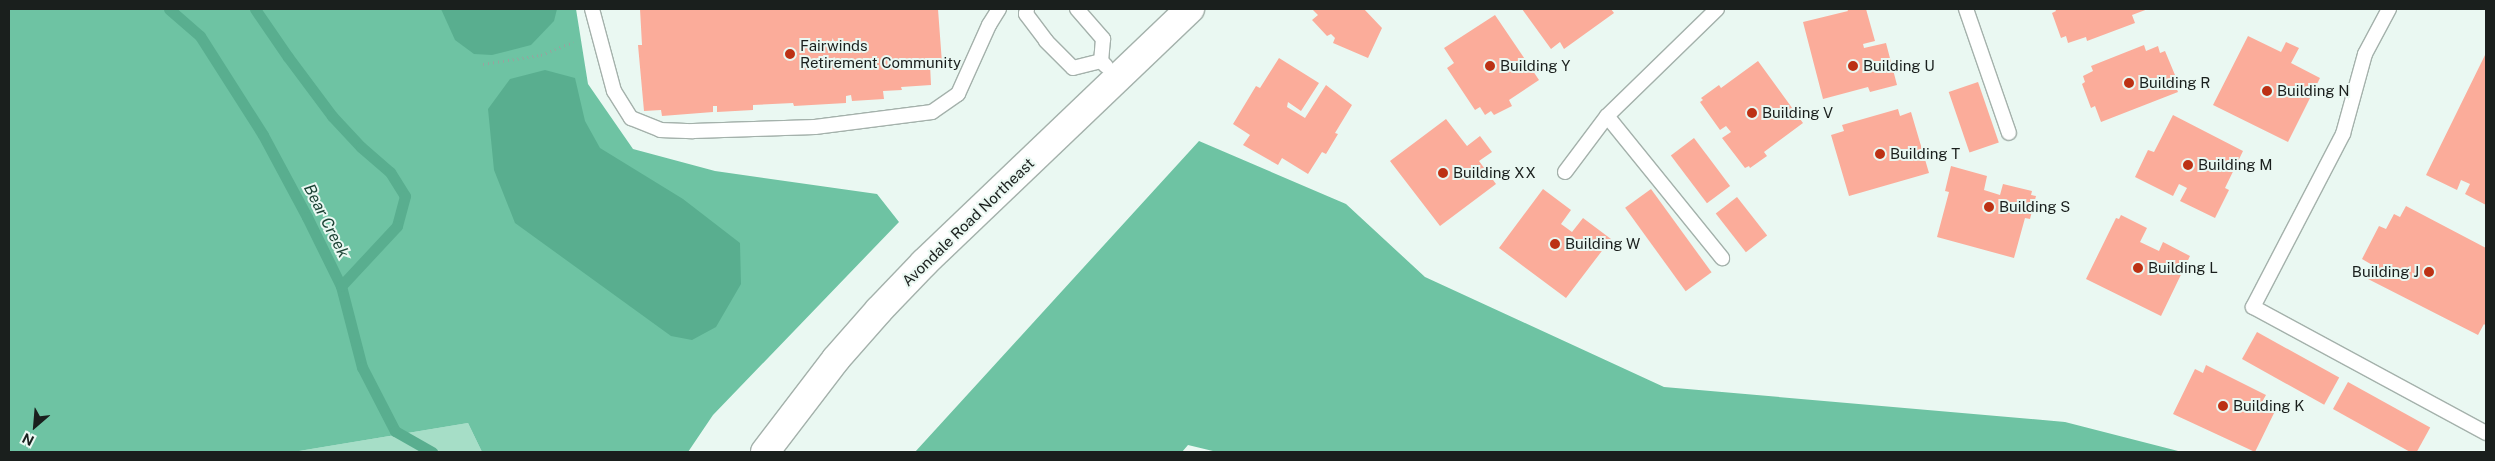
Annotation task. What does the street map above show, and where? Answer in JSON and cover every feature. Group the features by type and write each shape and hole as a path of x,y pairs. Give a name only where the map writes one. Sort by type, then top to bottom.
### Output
{"main road":[{"name":"Avondale Road Northeast","path":"765,452 830,366 879,310 1109,69 1190,9"}],"lane":[{"path":"592,9 614,91 631,118 660,130 815,127 932,112 958,94 985,33 999,9"},
{"path":"1026,9 1026,14 1046,42 1073,68 1109,69 1103,40 1076,9"},
{"path":"1565,172 1607,116 1718,9"},
{"path":"1966,9 2009,133"},
{"path":"2389,9 2365,54 2343,134 2253,307 2486,432"},
{"path":"1607,116 1722,258"}],"path":[{"path":"483,64 541,55 570,42 599,36"}],"shaded area":[{"path":"9,9 576,9 588,84 633,149 715,171 877,194 899,222 713,415 688,452 482,452 468,423 293,452 9,452"},
{"path":"441,9 557,9 554,21 531,45 492,55 474,54 455,40"},
{"path":"545,70 575,78 585,121 600,148 683,199 740,243 741,284 716,327 692,340 671,336 515,223 494,170 488,109 510,79"},
{"path":"1199,141 1346,204 1425,277 1664,387 2065,422 2182,452 1217,452 1188,445 1182,452 915,452"},
{"path":"468,423 482,452 293,452"}],"building":[{"name":"Fairwinds Retirement Community","path":"640,9 938,9 942,63 930,64 931,85 901,87 902,90 883,91 884,99 852,101 851,95 846,96 846,103 794,106 793,103 753,105 753,110 717,112 717,106 713,106 713,112 662,116 661,110 644,111 638,45 642,45"},
{"path":"1312,9 1364,9 1382,28 1368,58 1333,43 1335,38 1331,34 1327,36 1312,20 1318,15"},
{"path":"1522,9 1611,9 1614,13 1564,49 1560,42 1551,49"},
{"name":"Building U","path":"1847,9 1866,9 1875,41 1863,44 1864,48 1886,43 1897,85 1870,92 1868,87 1823,99 1803,22 1848,11"},
{"path":"2055,9 2148,9 2132,15 2135,23 2087,41 2086,37 2068,43 2066,36 2061,38 2052,13 2056,11"},
{"name":"Building Y","path":"1495,15 1539,80 1509,100 1512,106 1494,115 1491,111 1485,115 1480,107 1475,110 1447,68 1454,63 1444,48"},
{"name":"Building N","path":"2248,36 2281,52 2286,42 2299,48 2291,63 2320,78 2288,142 2213,105"},
{"name":"Building R","path":"2144,45 2146,51 2158,46 2160,53 2165,51 2175,75 2172,77 2178,92 2101,122 2095,106 2091,108 2082,84 2085,82 2083,76 2093,71 2091,66"},
{"path":"2486,53 2486,205 2465,194 2470,184 2461,180 2457,190 2426,175"},
{"path":"1279,58 1319,83 1301,111 1288,102 1287,107 1305,118 1326,85 1352,105 1335,133 1338,134 1326,154 1322,152 1308,174 1282,158 1278,165 1243,145 1250,135 1233,124 1256,86 1260,88"},
{"name":"Building V","path":"1758,61 1803,123 1764,152 1767,156 1750,168 1749,166 1745,168 1722,138 1731,132 1726,126 1720,130 1700,102 1703,100 1701,98 1719,85 1721,88"},
{"path":"1978,82 1999,143 1970,153 1949,92"},
{"name":"Building T","path":"1898,109 1900,116 1911,112 1929,173 1849,196 1831,135 1844,131 1842,125"},
{"name":"Building M","path":"2173,115 2243,151 2225,188 2229,190 2215,218 2180,201 2187,188 2179,184 2173,196 2135,177 2148,150 2154,152"},
{"name":"Building XX","path":"1446,119 1467,146 1480,136 1492,152 1479,161 1496,184 1440,226 1390,161"},
{"path":"1694,138 1730,186 1707,203 1671,155"},
{"name":"Building S","path":"1951,166 1987,176 1984,190 2000,195 2003,184 2032,191 2031,195 2036,196 2030,219 2025,218 2014,258 1937,237 1949,192 1945,191"},
{"name":"Building W","path":"1543,189 1571,210 1561,224 1572,232 1583,218 1611,239 1566,298 1499,248"},
{"path":"1651,189 1712,272 1686,291 1625,208"},
{"path":"1737,197 1767,236 1746,252 1716,214"},
{"name":"Building J","path":"2406,206 2486,248 2486,326 2484,324 2478,335 2368,279 2374,266 2362,259 2379,226 2386,229 2394,214 2400,217"},
{"name":"Building L","path":"2121,215 2147,228 2140,242 2159,251 2163,242 2190,256 2161,316 2086,279 2116,218 2119,219"},
{"path":"2257,332 2339,378 2324,405 2242,359"},
{"name":"Building K","path":"2206,365 2266,395 2262,402 2276,409 2255,452 2173,414 2195,369 2203,373"},
{"path":"2348,382 2430,428 2417,452 2410,452 2333,409"}],"waterway":[{"name":"Bear Creek","path":"169,9 200,36 263,135 307,217 341,286 362,367 395,431 432,452"},
{"path":"255,9 332,116 361,147 390,172 405,196 397,226 341,286"}],"place":[{"name":"Fairwinds Retirement Community","path":"790,54"},
{"name":"Building Y","path":"1490,66"},
{"name":"Building U","path":"1853,66"},
{"name":"Building R","path":"2129,83"},
{"name":"Building N","path":"2267,91"},
{"name":"Building V","path":"1752,113"},
{"name":"Building T","path":"1880,154"},
{"name":"Building M","path":"2188,165"},
{"name":"Building XX","path":"1443,173"},
{"name":"Building S","path":"1989,207"},
{"name":"Building W","path":"1555,244"},
{"name":"Building L","path":"2138,268"},
{"name":"Building J","path":"2429,272"},
{"name":"Building K","path":"2223,406"}]}
